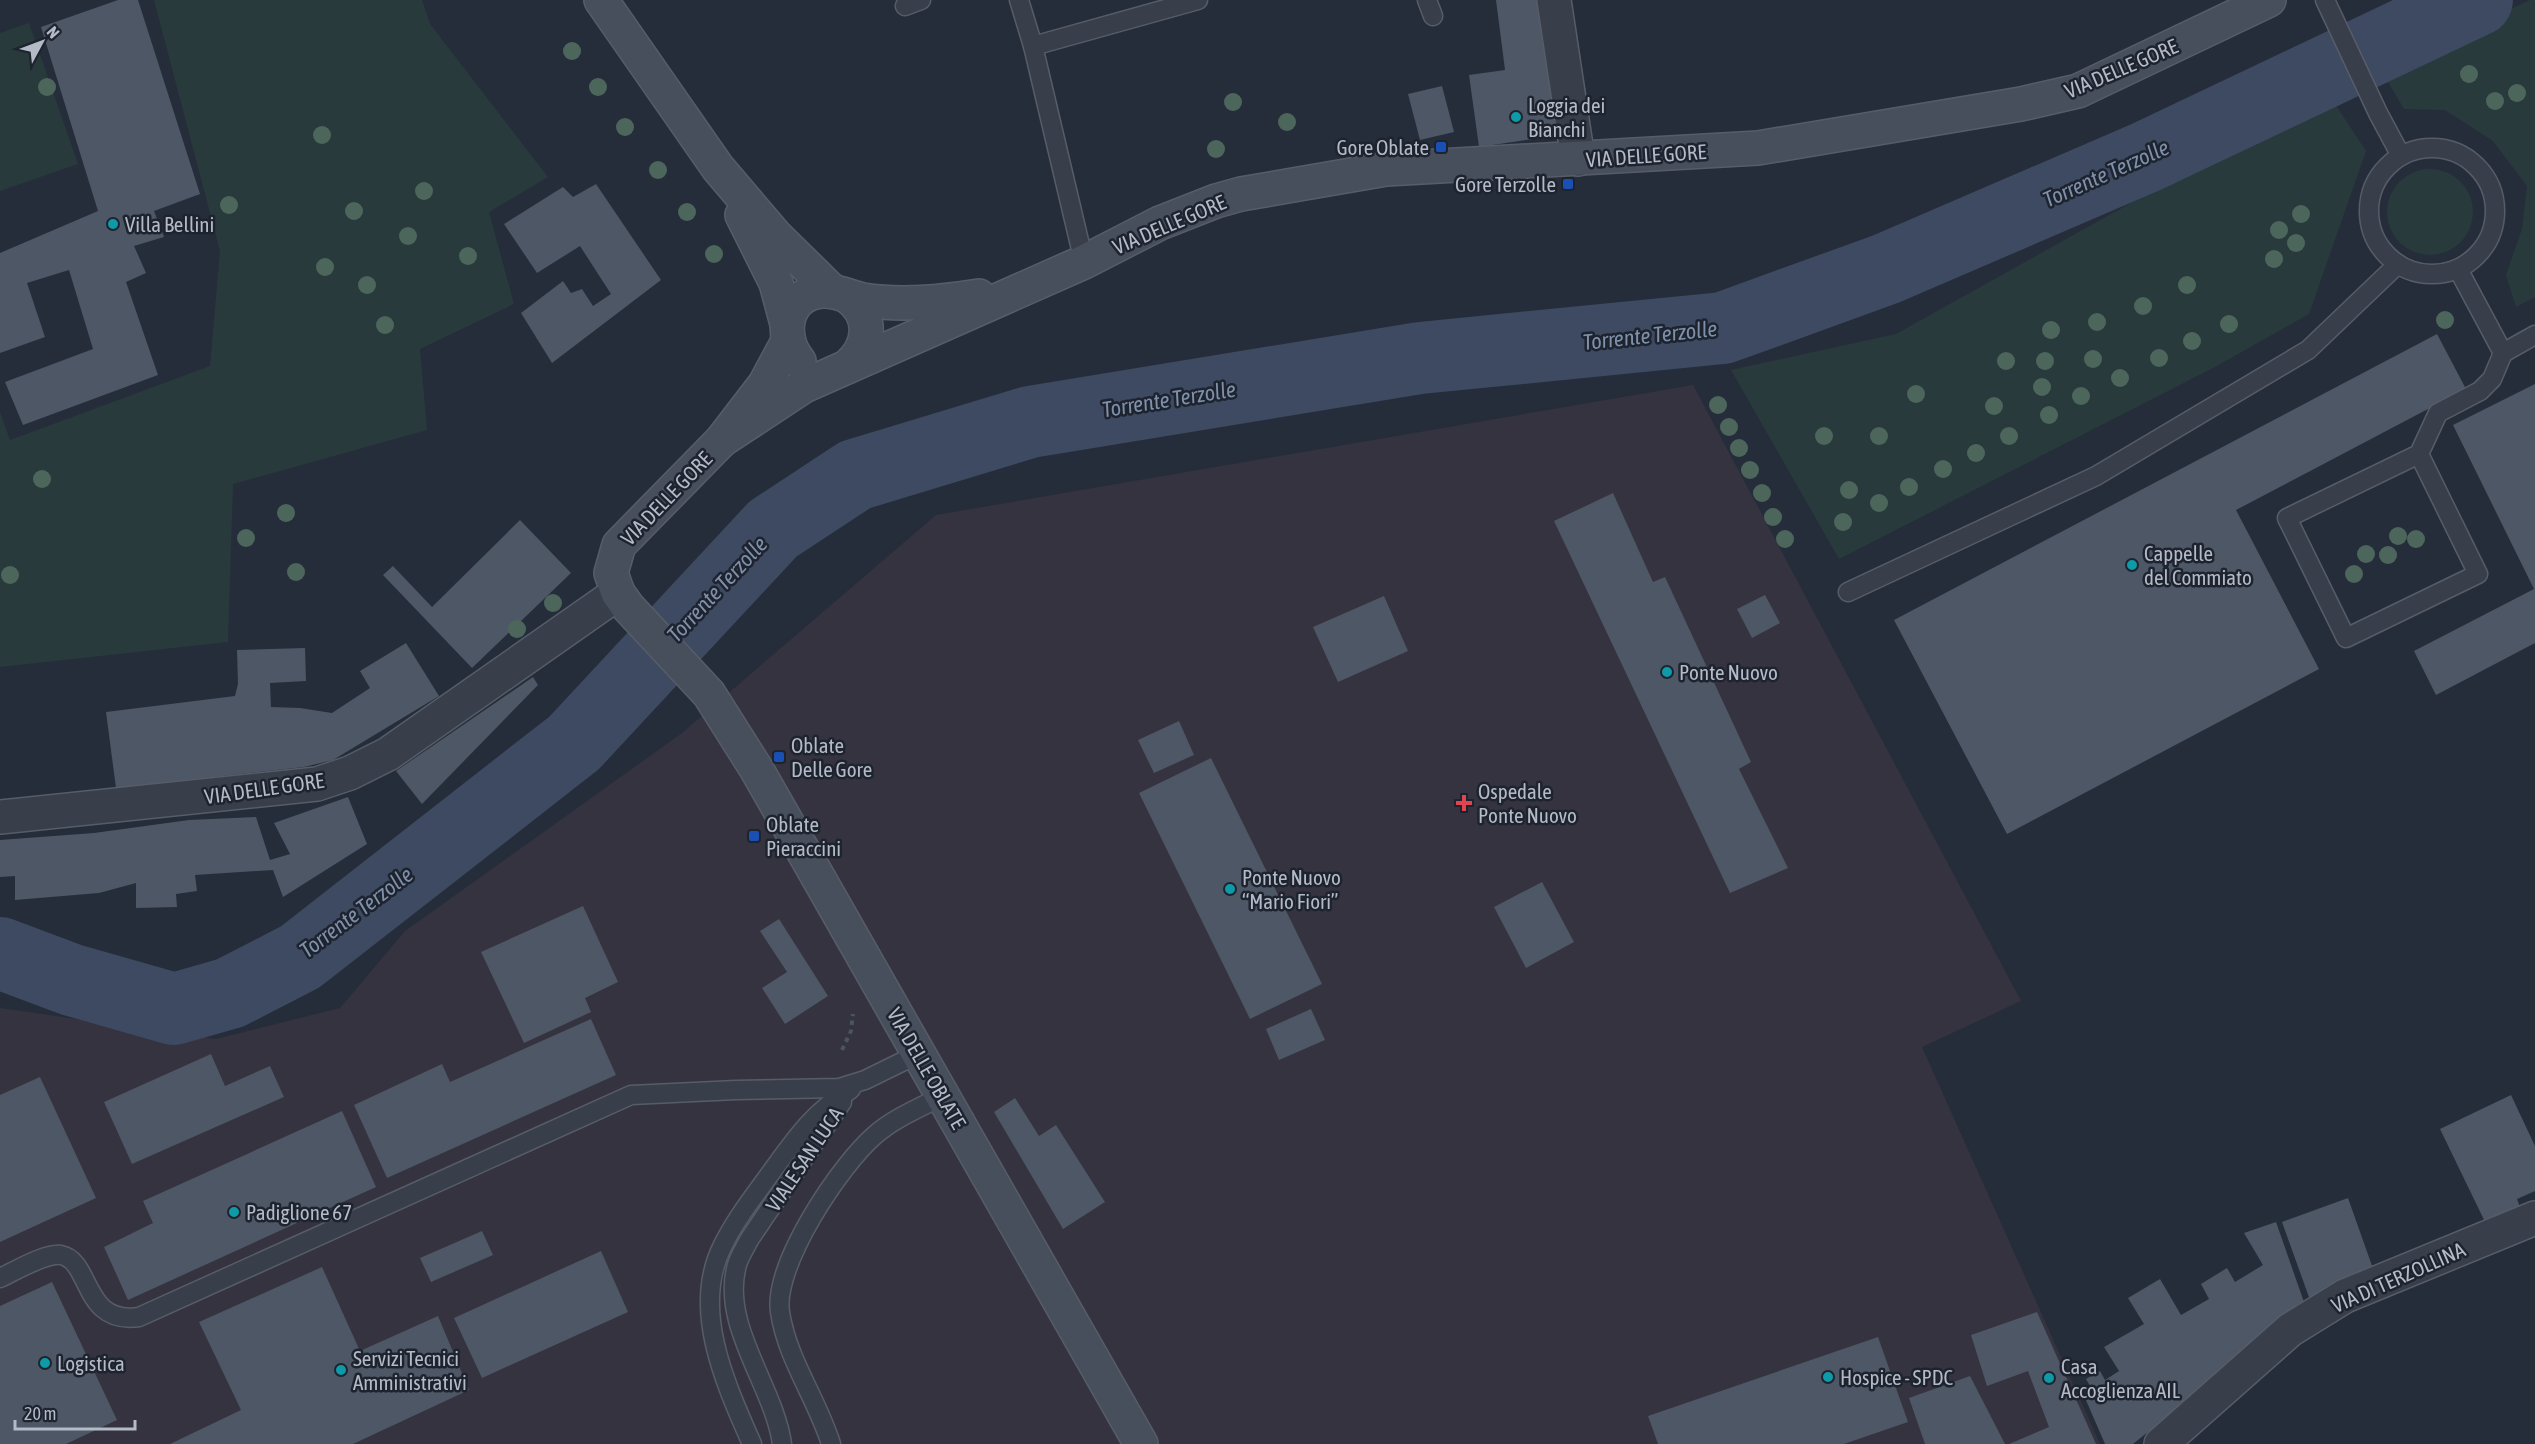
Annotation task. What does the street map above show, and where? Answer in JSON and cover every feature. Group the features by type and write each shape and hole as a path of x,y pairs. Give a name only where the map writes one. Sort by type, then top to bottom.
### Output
{"main road":[{"path":"601,0 718,168 776,235 839,293"},
{"name":"VIA DELLE GORE","path":"722,440 804,386 1084,262 1194,208 1241,194 1386,169 1758,148 2055,96 2078,91 2270,0"},
{"path":"718,168 769,267 781,297 787,333 801,363 818,371 842,369"},
{"name":"VIA DELLE GORE","path":"623,600 611,573 616,552 623,539 722,440 765,384 787,333 791,311 800,301 812,293 839,293 871,300 937,303 1019,289"},
{"name":"VIA DELLE GORE","path":"839,293 859,307 865,319 867,333 865,346 857,358 842,369"},
{"name":"VIA DELLE OBLATE","path":"623,600 709,694 757,770 1141,1444"}],"street":[{"path":"1554,0 1578,159"},
{"name":"VIA DELLE GORE","path":"0,817 305,785 350,773 396,748 623,600"},
{"name":"VIA DI TERZOLLINA","path":"2161,1444 2290,1330 2345,1296 2535,1218"}],"lane":[{"path":"1019,0 1033,46 1084,262"},
{"path":"1033,46 1197,0"},
{"path":"2329,8 2378,113 2401,156"},
{"path":"2420,149 2440,149 2460,155 2476,167 2488,183 2494,202 2494,223 2487,242 2475,258 2458,269 2438,274 2416,273 2397,264 2381,250 2372,231 2368,209 2372,188 2384,169 2401,156 2420,149"},
{"path":"1848,592 2096,476 2308,350 2397,264"},
{"path":"2458,269 2503,353"},
{"path":"2419,454 2478,574 2346,638 2287,518 2419,454 2438,413 2480,391 2492,379 2503,353 2535,335"},
{"path":"0,1278 35,1262 53,1256 63,1256 73,1262 105,1311 123,1319 139,1317 631,1095 736,1090 839,1089 865,1080 918,1053"},
{"name":"VIALE SAN LUCA","path":"752,1444 714,1342 709,1297 713,1271 721,1249 733,1227 805,1125 830,1102 865,1080"},
{"name":"VIALE SAN LUCA","path":"782,1444 777,1418 748,1348 738,1316 734,1291 737,1265 749,1240 837,1106 865,1080"},
{"name":"VIALE SAN LUCA","path":"831,1444 783,1329 778,1304 783,1276 790,1257 819,1207 849,1164 873,1136 942,1096"}],"path":[{"path":"842,1050 850,1031 852,1017"}],"shaded area":[{"path":"154,0 422,0 430,24 548,177 489,212 514,304 420,349 427,430 233,484 228,642 0,667 0,412 10,440 210,366 220,251"},
{"path":"2530,0 2535,0 2535,297 2516,307 2506,275 2522,229 2527,186 2493,141 2445,110 2404,109 2381,70"},
{"path":"29,23 78,164 0,191 0,33"},
{"path":"2328,93 2366,151 2309,314 2217,366 1839,559 1731,370 1896,334"},
{"path":"2430,169 2454,176 2466,188 2473,212 2466,236 2454,248 2430,255 2406,248 2394,236 2387,212 2394,188 2406,176"},
{"path":"1693,385 2021,1001 1922,1047 2100,1444 0,1444 0,1008 216,1039 340,1008 405,931 682,733 936,515"}],"building":[{"name":"Villa Bellini","path":"118,0 138,0 200,194 154,211 164,237 134,246 146,273 126,282 158,375 23,425 5,382 93,349 69,270 27,283 45,337 0,353 0,253 98,211 41,27"},
{"path":"1496,0 1541,0 1560,135 1479,147 1469,75 1505,70"},
{"path":"1442,86 1454,132 1420,140 1408,94"},
{"path":"596,184 661,280 552,363 521,313 563,281 571,293 582,289 593,306 611,294 580,246 537,273 504,224 563,187 573,197"},
{"name":"Cappelle del Commiato","path":"2437,334 2466,389 2236,510 2319,669 2007,834 1894,620"},
{"path":"2535,384 2535,643 2436,695 2414,651 2534,589 2453,425"},
{"name":"Ponte Nuovo","path":"1613,493 1653,582 1665,577 1751,762 1739,769 1788,868 1730,893 1554,521"},
{"path":"520,520 571,573 472,668 383,575 393,566 432,607"},
{"path":"1765,595 1780,623 1752,638 1737,609"},
{"path":"1384,596 1408,651 1338,682 1313,627"},
{"path":"406,643 439,696 333,760 304,767 116,788 106,712 235,696 238,684 237,650 305,648 306,681 270,683 271,707 300,708 332,713 370,688 360,671"},
{"path":"533,677 538,685 422,804 396,771"},
{"path":"1179,721 1194,755 1154,773 1138,740"},
{"name":"Ponte Nuovo “Mario Fiori”","path":"1211,758 1322,984 1250,1019 1139,793"},
{"path":"348,797 367,844 283,897 273,870 195,875 197,891 176,894 177,907 136,908 136,883 99,893 15,900 15,876 0,877 0,840 94,833 189,820 256,817 270,860 290,854 274,823"},
{"path":"1542,882 1574,942 1526,968 1494,907"},
{"path":"583,906 618,982 585,998 591,1012 524,1043 481,952"},
{"path":"779,919 828,996 785,1024 762,988 787,972 760,931"},
{"path":"1311,1009 1325,1040 1279,1060 1266,1029"},
{"name":"Padiglione 67","path":"591,1019 616,1075 387,1178 354,1105 442,1064 450,1082"},
{"path":"211,1054 225,1086 270,1066 284,1097 132,1164 104,1102"},
{"path":"40,1077 96,1198 0,1242 0,1095"},
{"path":"2511,1095 2535,1146 2535,1191 2517,1199 2521,1210 2487,1226 2440,1129"},
{"path":"1015,1098 1039,1136 1056,1125 1105,1202 1063,1229 994,1112"},
{"name":"Padiglione 67","path":"342,1111 376,1187 128,1300 104,1247 153,1223 143,1201"},
{"path":"2348,1198 2376,1277 2310,1300 2282,1222"},
{"path":"2276,1222 2305,1305 2133,1444 2105,1444 2085,1398 2094,1393 2086,1379 2100,1371 2105,1380 2119,1371 2104,1347 2144,1324 2128,1298 2160,1279 2181,1315 2209,1299 2201,1284 2227,1268 2235,1282 2263,1265 2244,1233"},
{"path":"482,1231 493,1255 431,1282 420,1258"},
{"path":"601,1251 628,1312 482,1378 454,1318"},
{"name":"Servizi Tecnici Amministrativi","path":"322,1267 360,1351 438,1316 469,1390 353,1444 170,1444 241,1410 199,1322"},
{"name":"Logistica","path":"52,1282 117,1420 66,1444 0,1444 0,1306"},
{"name":"Casa Accoglienza AIL","path":"2037,1312 2096,1444 2009,1444 2049,1427 2028,1371 1987,1386 1971,1335"},
{"name":"Hospice - SPDC","path":"1878,1337 1908,1422 1844,1444 1658,1444 1648,1416"},
{"path":"1970,1376 2005,1444 1925,1444 1909,1398"}],"waterway":[{"name":"Torrente Terzolle","path":"0,953 72,980 174,1009 230,993 300,957 574,743 773,529 855,475 1030,422 1420,358 1723,328 1886,269 2146,157 2477,0"}],"place":[{"name":"Loggia dei Bianchi","path":"1516,117"},
{"name":"Gore Oblate","path":"1441,147"},
{"name":"Gore Terzolle","path":"1568,184"},
{"name":"Villa Bellini","path":"113,224"},
{"name":"Cappelle del Commiato","path":"2132,565"},
{"name":"Ponte Nuovo","path":"1667,672"},
{"name":"Oblate Delle Gore","path":"779,757"},
{"name":"Ospedale Ponte Nuovo","path":"1464,803"},
{"name":"Oblate Pieraccini","path":"754,836"},
{"name":"Ponte Nuovo “Mario Fiori”","path":"1230,889"},
{"name":"Padiglione 67","path":"234,1212"},
{"name":"Logistica","path":"45,1363"},
{"name":"Servizi Tecnici Amministrativi","path":"341,1370"},
{"name":"Hospice - SPDC","path":"1828,1377"},
{"name":"Casa Accoglienza AIL","path":"2049,1378"}]}
